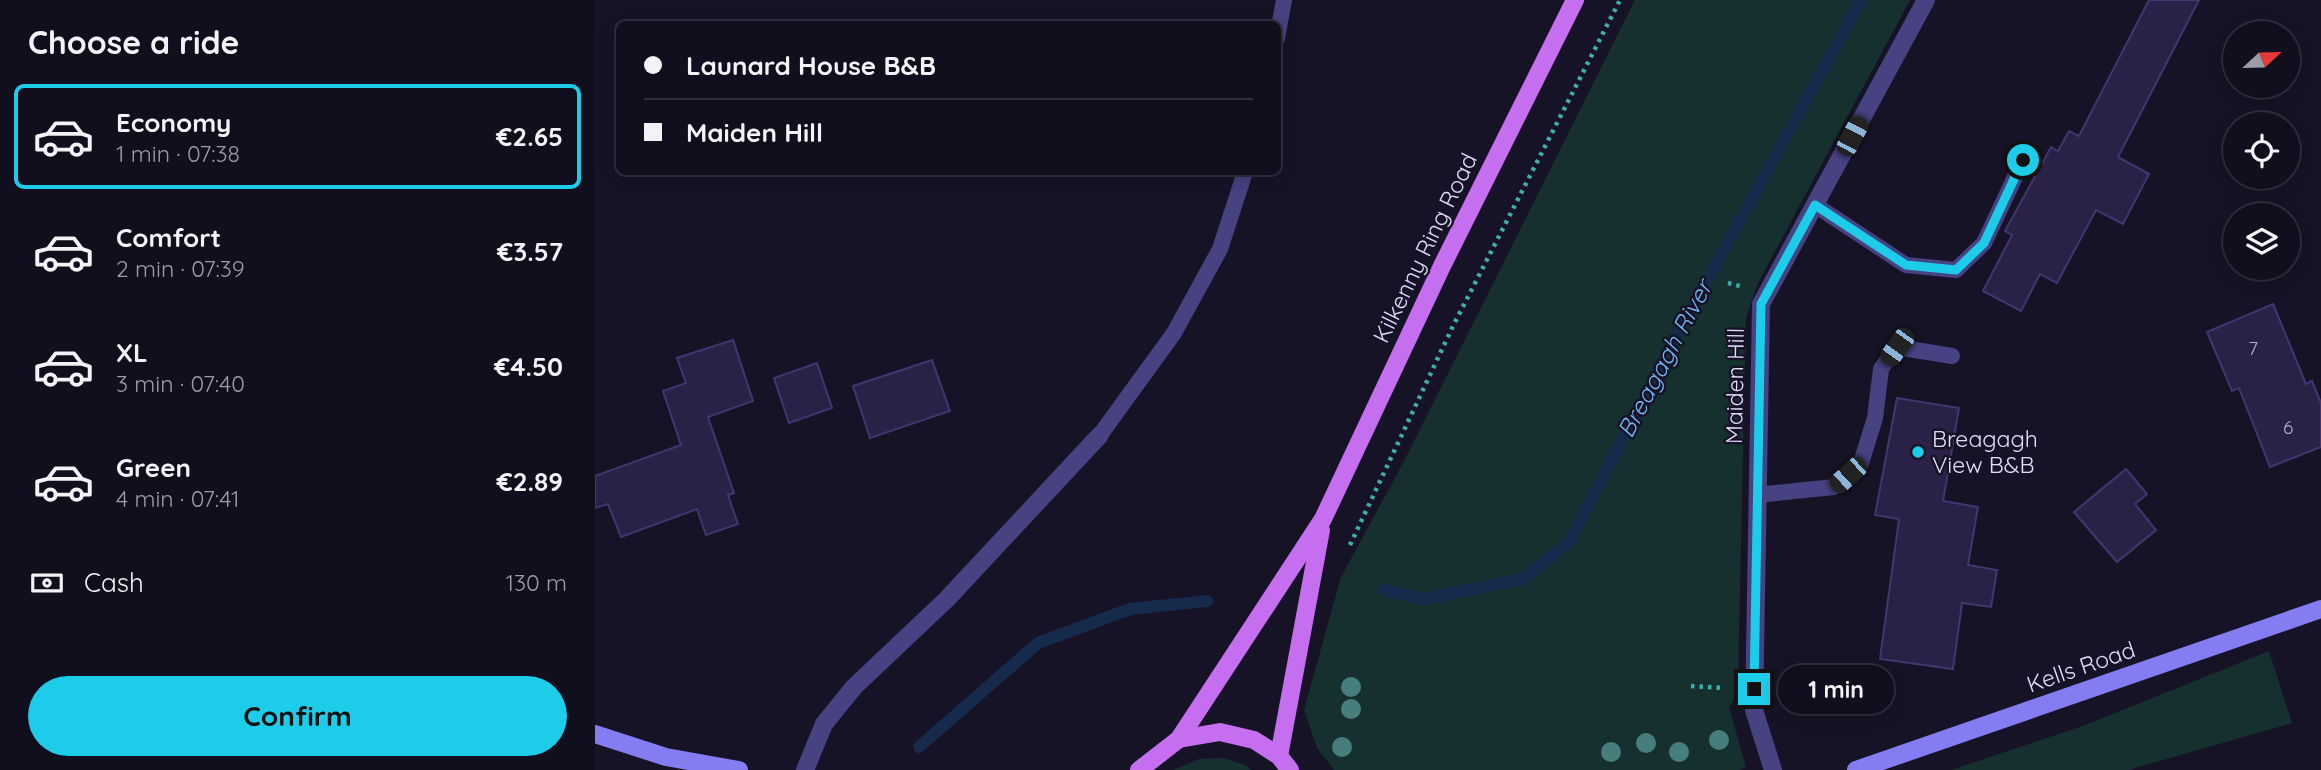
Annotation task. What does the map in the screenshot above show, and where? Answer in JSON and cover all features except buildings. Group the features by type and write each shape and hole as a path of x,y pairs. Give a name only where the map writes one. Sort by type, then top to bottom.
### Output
{"main road":[{"name":"Kilkenny Ring Road","path":"1179,739 1323,519 1448,254 1575,0"},
{"name":"Kilkenny Ring Road","path":"1284,763 1323,519"},
{"name":"Kells Road","path":"1856,770 2321,609"},
{"path":"1134,770 1179,739 1220,732 1254,740 1284,763"},
{"path":"595,734 666,757 739,770"}],"street":[{"name":"Maiden Hill","path":"1773,770 1754,710 1761,304 1926,0"},
{"path":"805,770 824,724 854,687 947,599 1100,435"}],"lane":[{"path":"1280,21 1284,0"},
{"path":"1815,205 1906,265 1956,270 1984,243 2023,160"},
{"path":"1100,435 1174,334 1220,249 1244,175"},
{"path":"1757,495 1834,487 1861,463 1875,418 1881,369 1897,347 1952,356"}],"path":[{"path":"1346,554 1459,314 1620,0"},
{"path":"1691,686 1737,688"}],"green space":[{"path":"1635,0 1910,0 1758,283 1746,318 1738,679 1735,698 1729,707 1746,767 1739,770 1334,770 1317,748 1304,710 1341,577 1402,465"},
{"path":"2269,651 2292,723 2128,770 1951,770 2080,727"},
{"path":"1223,758 1245,765 1251,770 1173,770 1199,759"}],"waterway":[{"name":"Breagagh River","path":"1383,590 1424,599 1523,579 1569,542 1672,344 1861,0"},
{"name":"Breagagh River","path":"919,747 1038,643 1130,609 1207,601"}],"place":[{"name":"Breagagh View B&B","path":"1918,452"}],"route":[{"path":"1754,689 1761,304 1815,205 1906,265 1956,270 1984,243 2023,160"}]}
